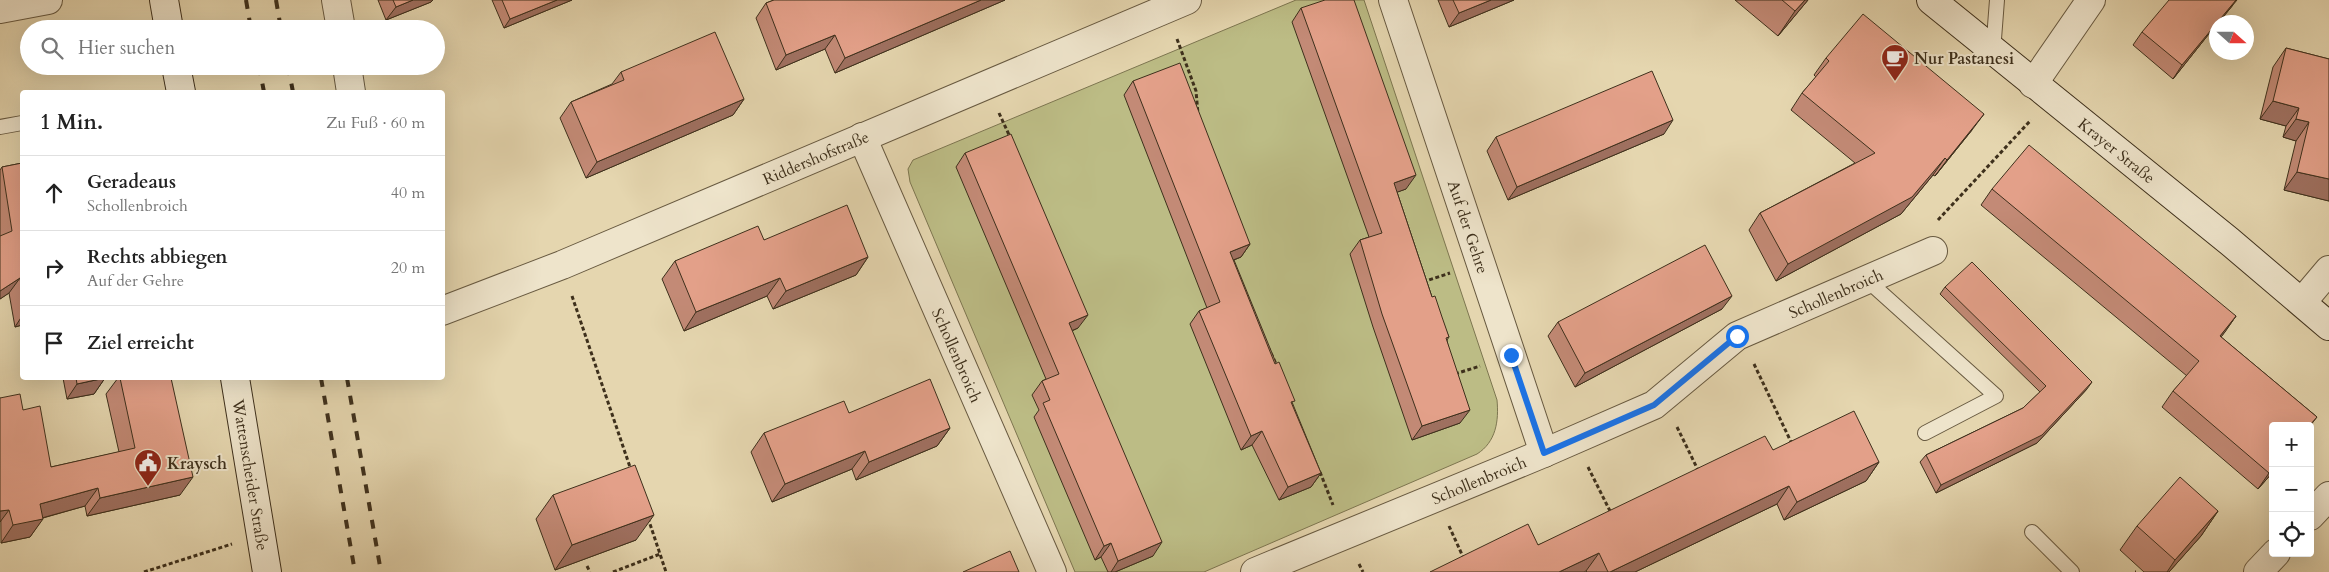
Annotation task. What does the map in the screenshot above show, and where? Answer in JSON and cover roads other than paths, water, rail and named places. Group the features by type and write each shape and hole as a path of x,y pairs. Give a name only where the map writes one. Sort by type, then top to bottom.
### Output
{"street":[{"path":"0,9 48,0"},
{"path":"164,0 167,20"},
{"path":"336,0 339,20"},
{"name":"Auf der Gehre","path":"1393,0 1544,453"},
{"name":"Krayer Straße","path":"1931,0 2228,241 2329,326"},
{"path":"2042,92 2091,0"},
{"name":"Riddershofstraße","path":"445,310 562,265 1176,4"},
{"path":"178,75 181,90"},
{"path":"348,75 351,90"},
{"name":"Schollenbroich","path":"862,137 1052,572"},
{"name":"Schollenbroich","path":"1255,572 1544,453 1654,405 1737,336 1933,251"},
{"path":"2302,302 2329,270"},
{"name":"Wattenscheider Straße","path":"235,380 267,572"},
{"path":"2314,512 2329,496"},
{"path":"2258,572 2272,557"}],"lane":[{"path":"1994,52 1997,0"},
{"path":"0,127 20,123"},
{"path":"1866,280 1996,396 1925,433"},
{"path":"2032,532 2072,572"}],"railway":[{"path":"246,0 249,20"},
{"path":"276,0 279,20"},
{"path":"261,75 264,90"},
{"path":"290,75 293,90"},
{"path":"321,380 355,572"},
{"path":"347,380 381,572"}],"place":[{"name":"Nur Pastanesi","path":"1895,82"},
{"name":"Kraysch","path":"148,487"}]}
